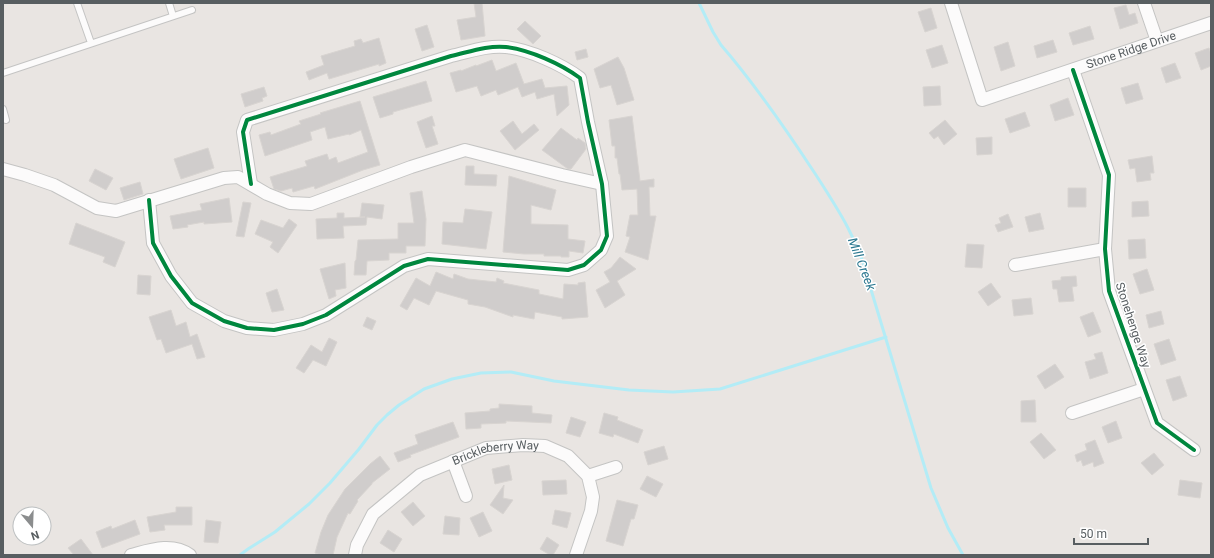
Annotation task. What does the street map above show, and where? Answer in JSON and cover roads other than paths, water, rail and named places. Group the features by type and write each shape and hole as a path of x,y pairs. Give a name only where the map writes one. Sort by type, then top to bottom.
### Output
{"street":[{"name":"Stone Ridge Drive","path":"950,3 982,100 1211,23"},
{"path":"1144,3 1157,41"},
{"path":"149,200 153,243 171,276 192,303 224,321 247,328 274,330 303,324 326,315 404,266 428,259 568,270 584,265 601,250 607,236 602,184 580,78 570,71 532,54 506,47 486,48 451,56 247,120 243,132 251,184"},
{"name":"Stonehenge Way","path":"1073,70 1109,175 1105,249 1109,291 1157,423 1194,450"},
{"path":"3,169 25,174 54,185 97,208 116,210 224,178 238,177 267,194 290,203 311,204 417,165 465,150 602,184"},
{"path":"1015,265 1105,249"},
{"path":"1072,413 1144,389"},
{"name":"Brickleberry Way","path":"355,555 357,546 373,514 420,475 486,448 523,445 545,446 568,456 588,476"},
{"path":"453,461 466,496"},
{"path":"576,555 591,511 593,497 588,476 616,467"},
{"path":"131,555 163,547 184,551 190,555"}],"lane":[{"path":"77,3 91,43"},
{"path":"169,3 173,16"},
{"path":"3,73 192,10"},
{"path":"3,109 6,120"}],"waterway":[{"name":"Mill Creek","path":"699,3 721,45 758,91 831,198 860,253 931,488 948,528 963,555"},
{"path":"240,555 275,532 309,504 330,483 377,425 399,405 424,389 452,379 481,373 511,372 554,381 629,390 673,392 720,389 886,337"}]}
